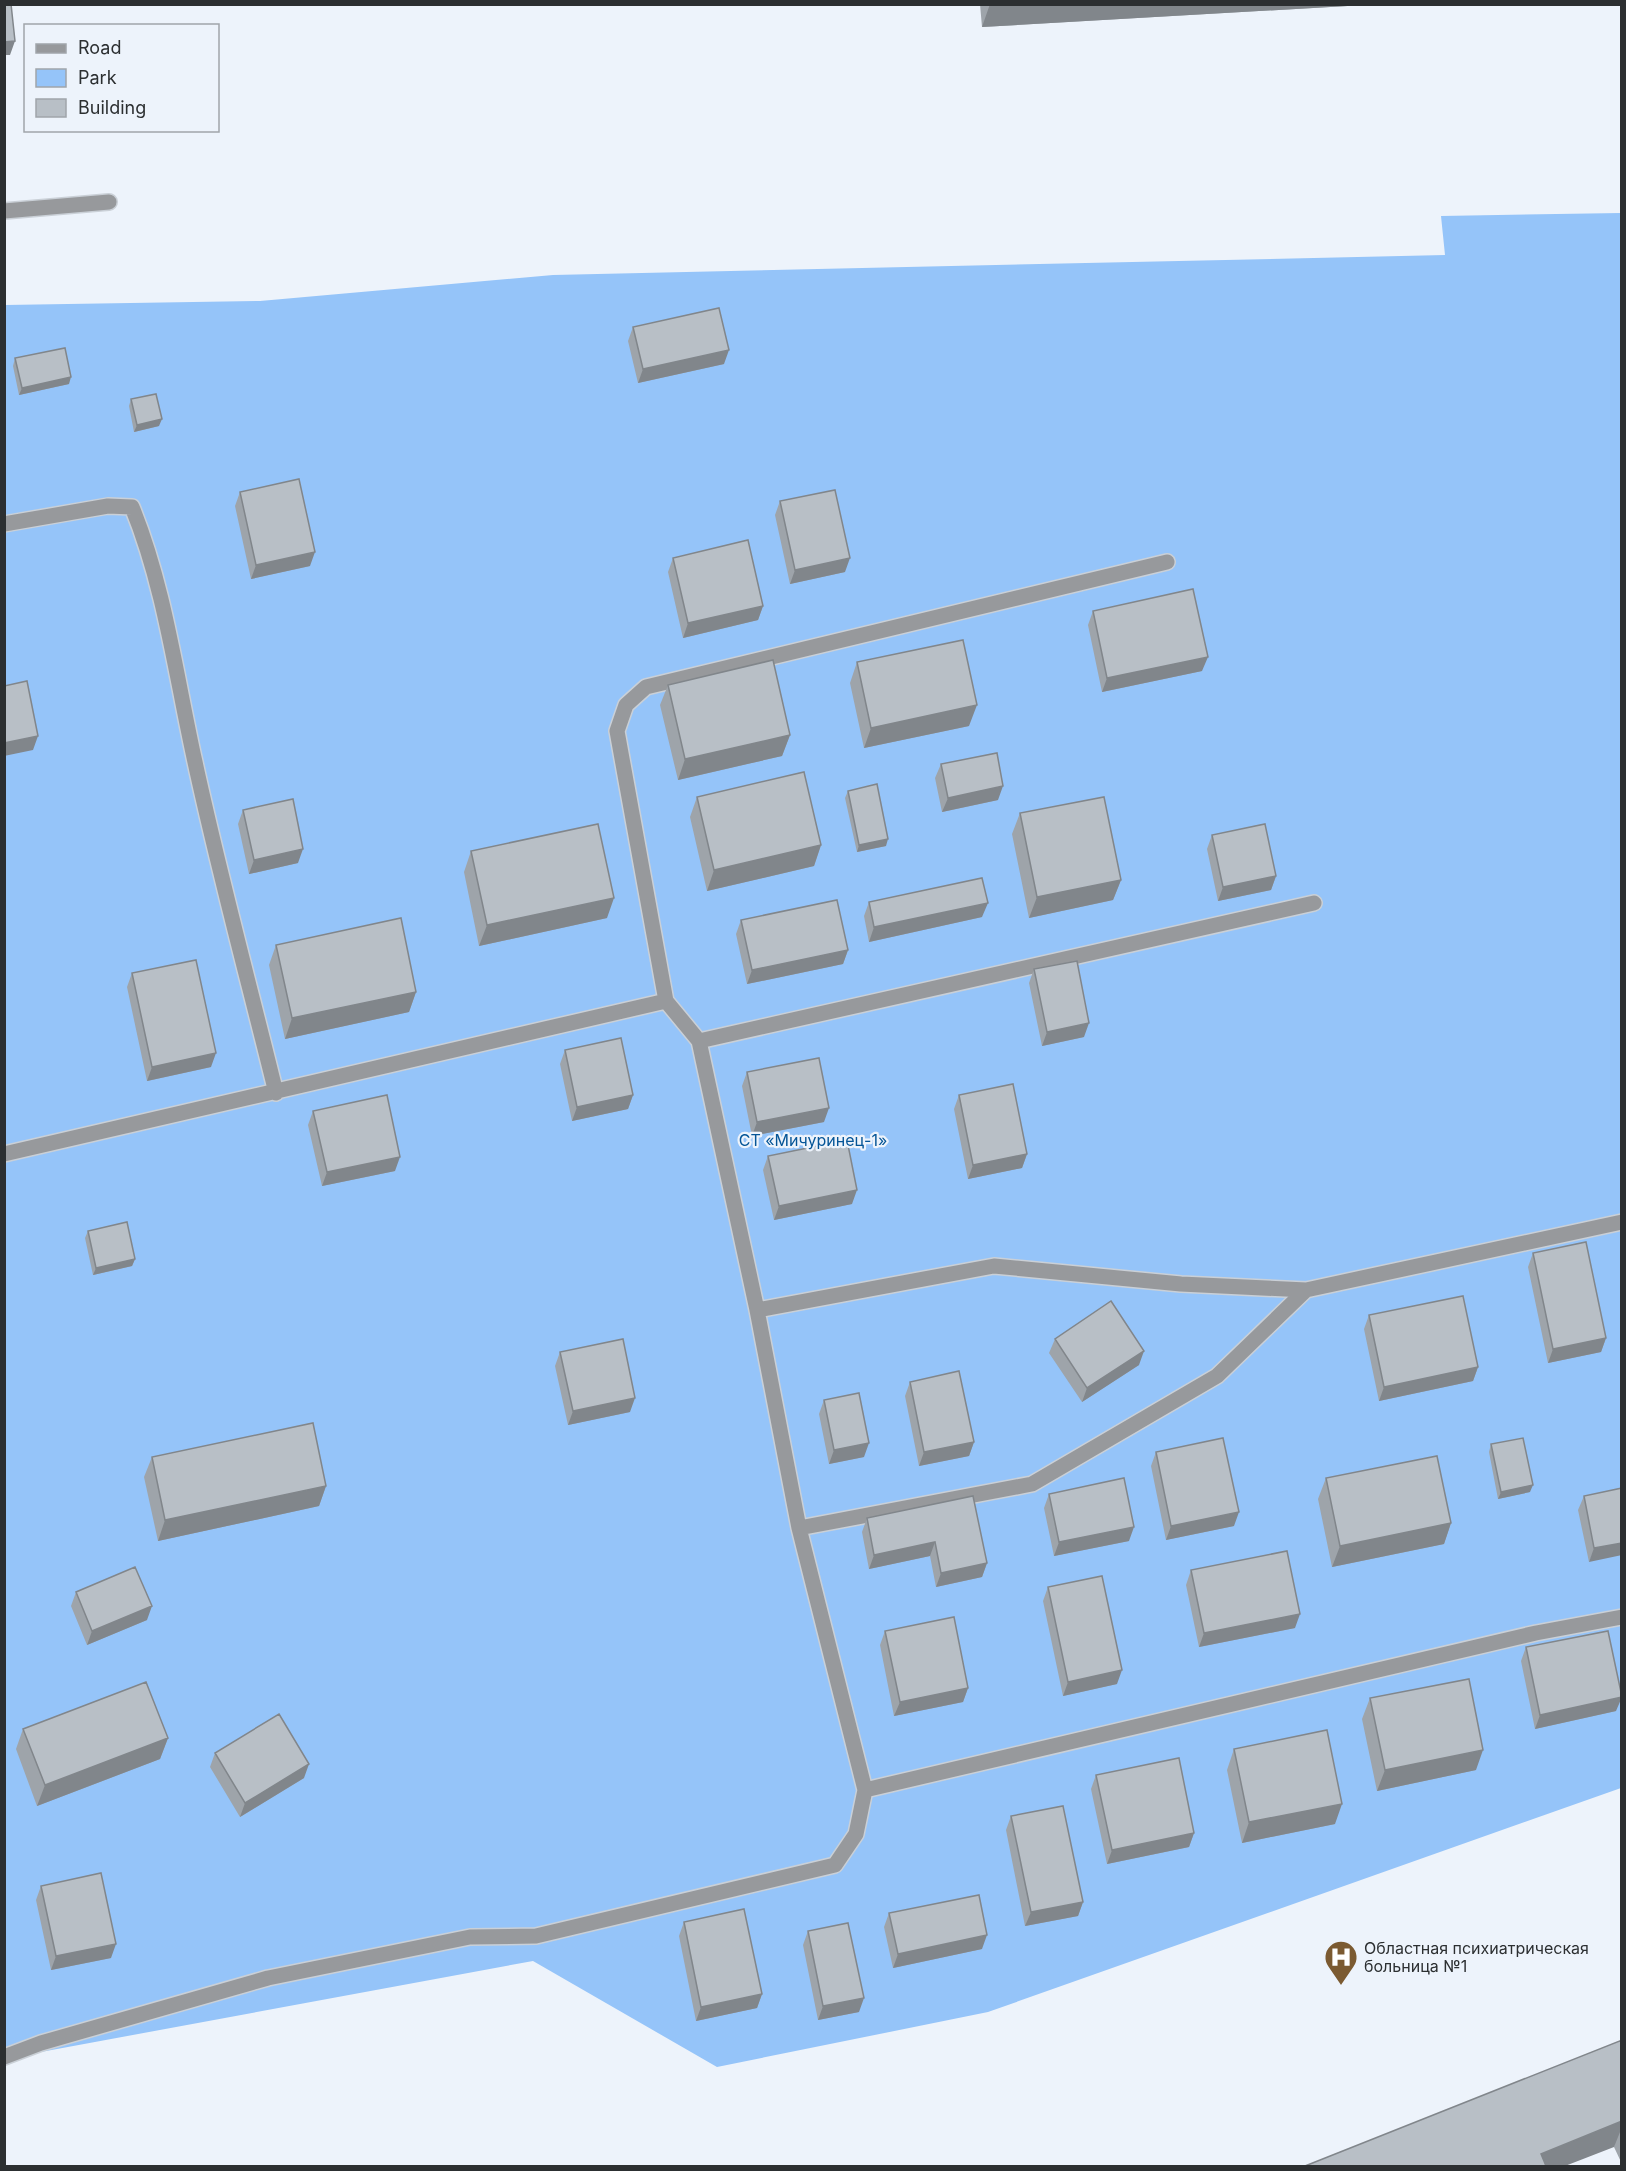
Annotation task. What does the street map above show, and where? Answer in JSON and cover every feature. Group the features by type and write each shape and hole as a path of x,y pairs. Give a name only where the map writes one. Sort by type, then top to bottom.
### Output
{"lane":[{"path":"4,210 109,202"},
{"path":"4,524 108,506 132,507 143,535 160,597 195,764 276,1093"},
{"path":"4,2057 41,2043 268,1978 470,1937 536,1936 835,1865 856,1834 865,1790 799,1528 757,1310 699,1041 666,1001 617,731 626,705 646,687 1167,562"},
{"path":"699,1041 1314,903"},
{"path":"4,1154 276,1093 666,1001"},
{"path":"757,1310 994,1266 1181,1284 1306,1290 1622,1222"},
{"path":"799,1528 1032,1484 1217,1376 1306,1290"},
{"path":"865,1790 1536,1633 1622,1617"}],"green space":[{"name":"СТ «Мичуринец-1»","path":"1621,213 1621,1788 988,2012 717,2067 533,1961 30,2054 5,2063 5,305 260,301 553,275 1445,255 1441,216"}],"building":[{"path":"4,4 11,4 15,41 4,42"},
{"path":"719,308 729,350 643,369 633,327"},
{"path":"65,348 71,377 22,388 15,358"},
{"path":"156,394 162,419 137,425 131,399"},
{"path":"299,479 315,552 256,565 240,492"},
{"path":"835,490 850,558 795,570 780,501"},
{"path":"748,540 763,606 688,623 673,558"},
{"path":"1193,589 1208,657 1107,678 1093,611"},
{"path":"963,640 977,705 871,728 857,662"},
{"path":"773,660 790,735 685,759 668,685"},
{"path":"27,681 38,736 4,743 4,686"},
{"path":"997,753 1003,786 948,798 941,764"},
{"path":"804,772 821,845 714,870 697,797"},
{"path":"877,784 888,839 859,845 848,791"},
{"path":"1104,797 1121,880 1037,897 1020,813"},
{"path":"293,799 303,849 254,860 243,810"},
{"path":"598,824 614,898 487,925 471,851"},
{"path":"1265,824 1276,876 1223,887 1212,835"},
{"path":"982,878 988,903 874,927 869,902"},
{"path":"837,900 848,950 752,970 741,920"},
{"path":"401,918 416,992 292,1018 276,945"},
{"path":"196,960 216,1053 152,1067 132,973"},
{"path":"1077,961 1089,1023 1047,1032 1034,969"},
{"path":"621,1038 633,1095 577,1107 565,1050"},
{"path":"819,1058 829,1108 757,1122 747,1072"},
{"path":"1013,1084 1027,1154 973,1165 959,1095"},
{"path":"387,1095 400,1157 327,1172 313,1111"},
{"path":"847,1140 857,1190 779,1206 768,1156"},
{"path":"127,1222 135,1259 96,1268 88,1231"},
{"path":"1586,1242 1606,1338 1553,1349 1533,1253"},
{"path":"1463,1296 1478,1367 1384,1387 1369,1315"},
{"path":"1111,1301 1144,1351 1087,1388 1055,1339"},
{"path":"623,1339 635,1398 573,1411 560,1352"},
{"path":"959,1371 974,1442 924,1452 910,1382"},
{"path":"859,1393 869,1443 834,1450 824,1400"},
{"path":"313,1423 326,1486 165,1520 152,1457"},
{"path":"1223,1438 1239,1512 1171,1526 1156,1452"},
{"path":"1523,1438 1533,1485 1501,1492 1491,1444"},
{"path":"1437,1456 1451,1523 1340,1546 1326,1478"},
{"path":"1124,1478 1134,1527 1059,1542 1049,1494"},
{"path":"1622,1488 1622,1543 1594,1548 1584,1496"},
{"path":"973,1496 987,1563 941,1573 935,1542 874,1555 867,1518"},
{"path":"1287,1551 1300,1614 1204,1633 1191,1570"},
{"path":"135,1567 152,1606 92,1631 76,1592"},
{"path":"1102,1576 1122,1670 1068,1682 1048,1587"},
{"path":"954,1617 968,1688 900,1702 885,1631"},
{"path":"1608,1631 1622,1697 1540,1715 1526,1647"},
{"path":"1469,1679 1483,1750 1385,1770 1370,1698"},
{"path":"146,1682 168,1738 45,1785 23,1729"},
{"path":"279,1714 309,1764 245,1803 215,1753"},
{"path":"1327,1730 1342,1804 1249,1822 1234,1749"},
{"path":"1179,1758 1194,1833 1112,1850 1096,1775"},
{"path":"1063,1806 1083,1902 1031,1912 1011,1816"},
{"path":"101,1873 116,1944 56,1956 41,1886"},
{"path":"979,1895 987,1935 898,1954 889,1913"},
{"path":"744,1909 762,1994 701,2007 684,1922"},
{"path":"848,1923 864,1998 823,2006 808,1931"},
{"path":"1622,2040 1622,2121 1541,2154 1546,2166 1305,2166"}],"place":[{"name":"Областная психиатрическая больница №1","path":"1341,1986"}]}
